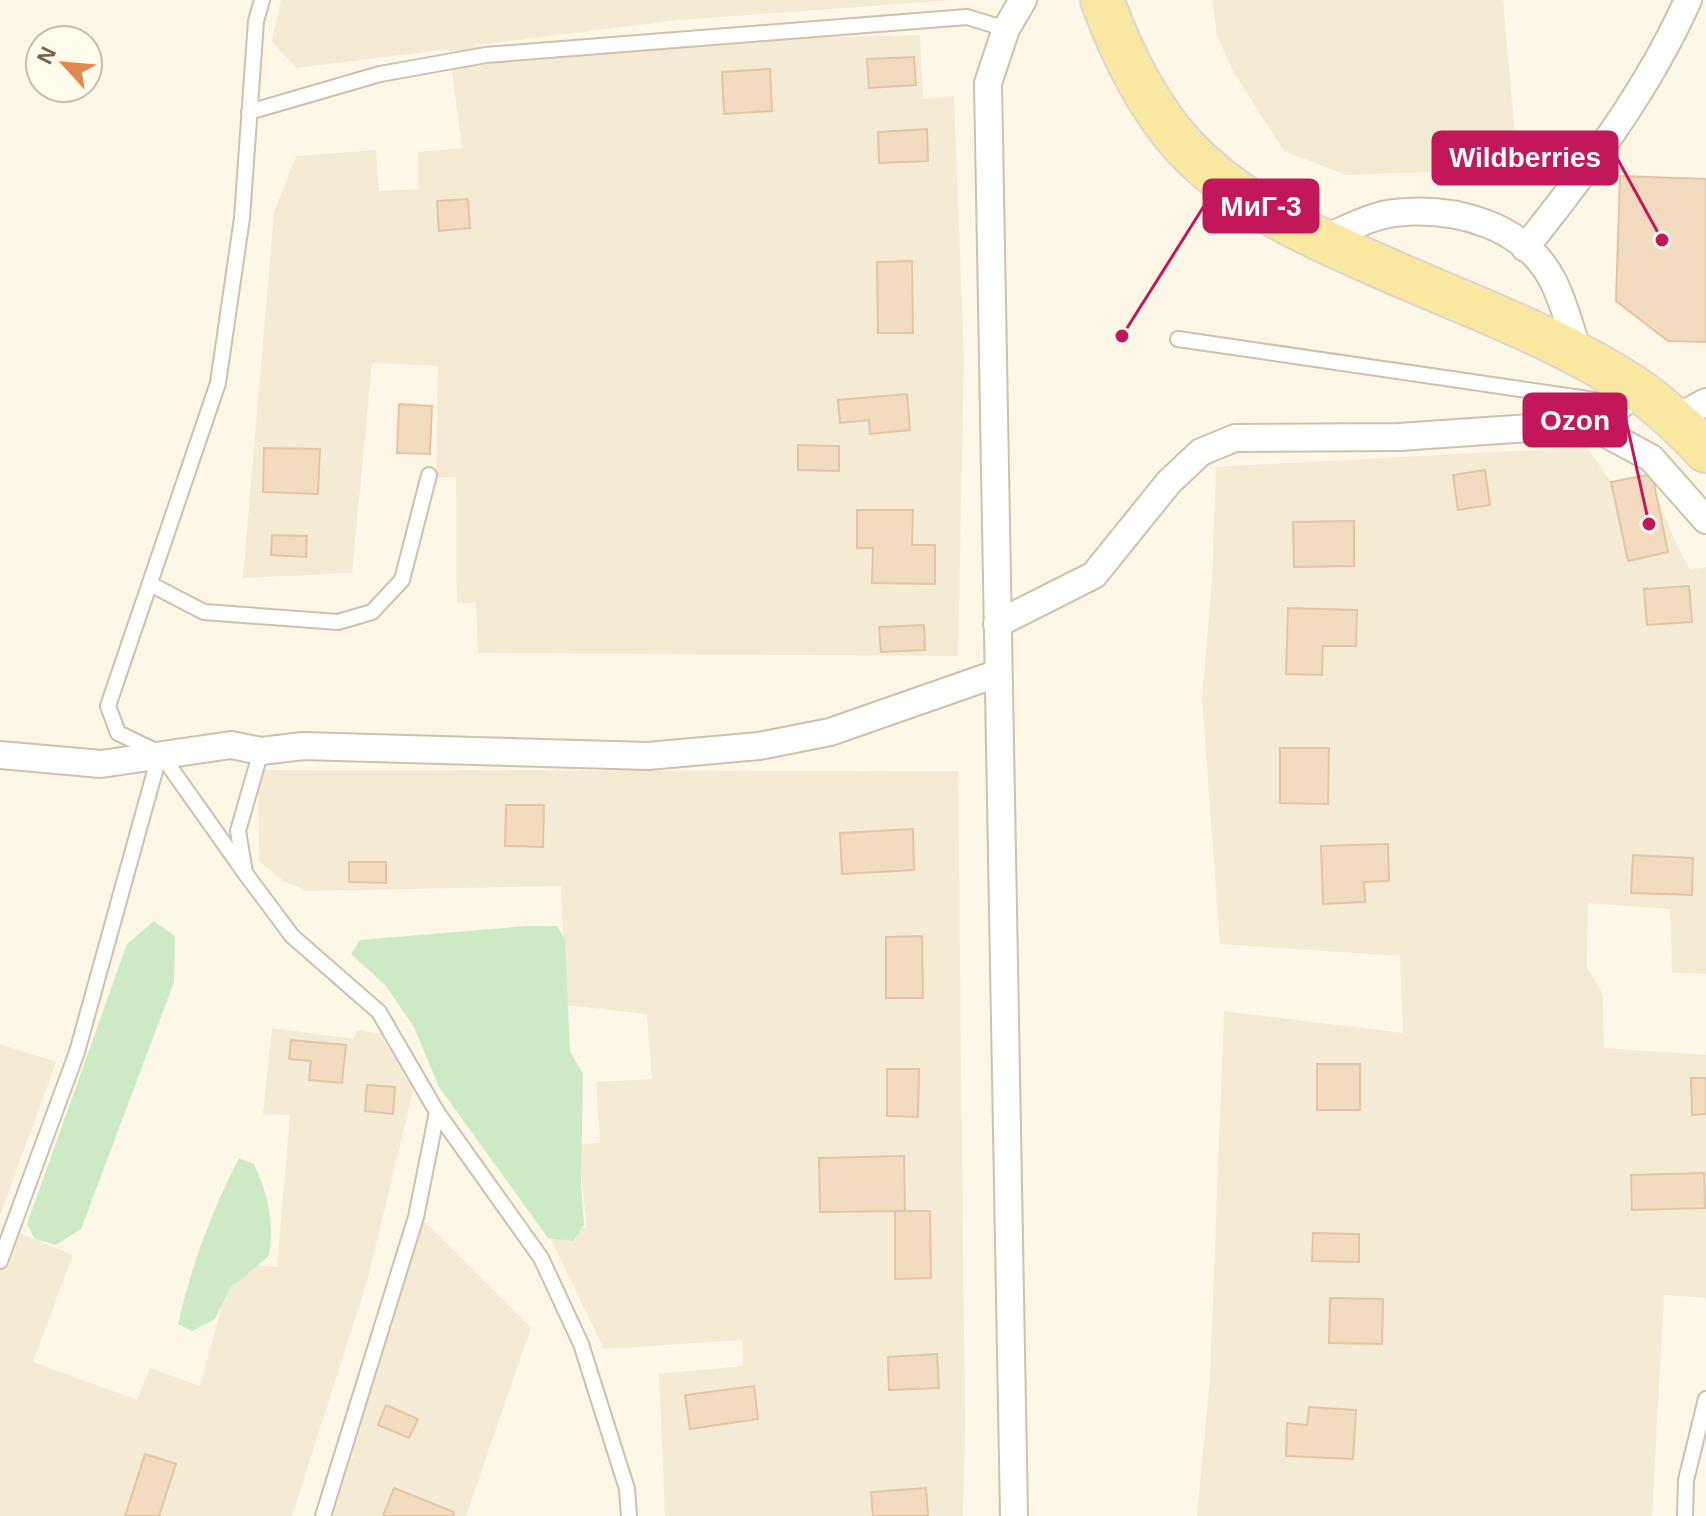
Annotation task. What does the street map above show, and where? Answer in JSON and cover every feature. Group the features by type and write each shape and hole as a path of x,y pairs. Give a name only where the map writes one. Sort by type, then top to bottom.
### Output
{"main road":[{"path":"1102,0 1137,78 1181,143 1231,187 1319,240 1580,357 1630,397 1691,411 1706,451"}],"street":[{"path":"1014,1516 996,674 988,83 1006,29 1023,0"},
{"path":"1525,248 1603,149 1669,43 1688,0"},
{"path":"1319,240 1392,213 1440,212 1489,221 1525,248 1553,280 1580,357"},
{"path":"997,624 1094,575 1169,482 1201,452 1235,438 1399,437 1588,424 1630,397"},
{"path":"1588,424 1651,458 1706,520"},
{"path":"0,755 101,764 231,745 261,751 303,746 648,756 759,746 830,732 996,674"}],"lane":[{"path":"262,0 256,21 232,305 218,383 108,706 118,733 160,753 292,936 379,1012 437,1112 541,1258 581,1344 627,1489 629,1516"},
{"path":"249,112 380,74 486,55 967,17 1006,29"},
{"path":"1178,339 1630,397"},
{"path":"150,584 204,612 338,622 372,612 402,580 429,475"},
{"path":"245,873 238,831 261,751"},
{"path":"0,1261 77,1052 160,753"},
{"path":"323,1516 416,1217 437,1112"},
{"path":"1685,1516 1686,1480 1706,1399"}],"shaded area":[{"path":"281,0 953,0 678,20 470,46 920,35 923,99 954,96 964,359 958,656 478,653 476,603 457,603 456,477 436,478 438,366 372,363 352,573 243,578 274,212 296,156 376,150 379,191 418,189 418,152 462,148 449,49 296,68 272,41"},
{"path":"1212,0 1503,0 1518,169 1346,175 1284,151 1233,71 1217,35"},
{"path":"1587,447 1611,482 1650,477 1674,539 1690,570 1706,567 1706,974 1672,973 1670,909 1588,903 1587,967 1603,995 1604,1048 1706,1055 1706,1298 1664,1295 1652,1516 1197,1516 1210,1378 1224,1011 1403,1033 1400,956 1220,944 1202,698 1212,580 1216,467"},
{"path":"258,770 958,771 965,1426 963,1516 665,1516 659,1374 743,1366 742,1340 604,1349 547,1231 587,1228 578,1144 600,1143 596,1082 652,1079 647,1014 566,1005 561,886 306,891 282,880 259,861"},
{"path":"272,1028 354,1039 357,1030 384,1034 414,1087 368,1278 292,1516 0,1516 0,1267 15,1231 73,1255 33,1362 137,1400 150,1368 200,1386 234,1263 277,1267 290,1115 263,1114"},
{"path":"0,1044 56,1062 0,1215"},
{"path":"417,1214 531,1328 466,1516 315,1516 334,1461 354,1457 340,1431"}],"green space":[{"path":"154,921 175,936 174,982 81,1229 56,1245 35,1239 27,1224 127,944"},
{"path":"557,926 565,940 570,1051 583,1074 581,1183 584,1225 573,1241 548,1238 439,1087 414,1027 385,985 351,954 360,940"},
{"path":"239,1158 254,1164 263,1187 271,1221 269,1256 230,1288 215,1319 192,1331 178,1324 183,1303 203,1239"}],"building":[{"path":"914,57 916,85 869,88 867,59"},
{"path":"770,69 772,111 724,114 722,72"},
{"path":"927,129 928,161 879,163 878,132"},
{"path":"1620,176 1706,179 1706,342 1668,341 1616,301"},
{"path":"468,199 470,228 439,231 437,201"},
{"path":"912,261 913,333 878,333 877,262"},
{"path":"907,394 910,430 870,434 869,420 840,423 838,400"},
{"path":"399,404 432,406 430,454 397,453"},
{"path":"798,445 839,446 839,471 798,470"},
{"path":"264,448 320,449 318,494 263,492"},
{"path":"1485,470 1490,505 1458,510 1453,475"},
{"path":"1652,474 1668,552 1628,561 1611,482"},
{"path":"857,510 913,510 912,545 935,545 935,584 872,583 873,548 857,548"},
{"path":"1354,521 1354,566 1294,567 1293,522"},
{"path":"272,535 307,536 306,557 271,555"},
{"path":"1689,586 1692,622 1647,625 1644,589"},
{"path":"1288,608 1357,610 1356,646 1323,646 1322,675 1286,674"},
{"path":"924,625 925,650 881,652 879,627"},
{"path":"1280,748 1329,748 1328,804 1280,803"},
{"path":"506,805 544,805 543,847 505,846"},
{"path":"913,829 914,870 842,874 840,833"},
{"path":"1388,844 1389,881 1364,882 1365,902 1323,904 1321,846"},
{"path":"1633,855 1693,858 1692,895 1631,893"},
{"path":"349,862 386,862 386,883 349,882"},
{"path":"922,936 923,998 886,998 886,937"},
{"path":"291,1040 346,1045 342,1083 309,1080 311,1061 289,1059"},
{"path":"1317,1064 1360,1064 1360,1110 1317,1110"},
{"path":"887,1069 919,1069 918,1117 887,1116"},
{"path":"1691,1078 1706,1078 1706,1114 1692,1115"},
{"path":"367,1085 395,1087 393,1114 365,1111"},
{"path":"904,1156 905,1211 820,1212 819,1158"},
{"path":"1704,1173 1705,1208 1632,1210 1631,1175"},
{"path":"895,1211 930,1211 931,1278 895,1279"},
{"path":"1313,1233 1359,1234 1359,1262 1312,1261"},
{"path":"1330,1298 1383,1299 1382,1344 1329,1343"},
{"path":"937,1354 939,1388 889,1390 888,1357"},
{"path":"754,1386 758,1419 690,1429 685,1395"},
{"path":"386,1405 418,1419 409,1438 378,1425"},
{"path":"1309,1407 1356,1410 1353,1459 1286,1456 1287,1423 1307,1425"},
{"path":"145,1454 176,1464 159,1516 125,1516"},
{"path":"394,1488 454,1512 453,1516 383,1516"},
{"path":"926,1488 928,1516 873,1516 871,1492"}],"place":[{"name":"Wildberries","path":"1662,240"},
{"name":"МиГ-3","path":"1122,336"},
{"name":"Ozon","path":"1649,524"}]}
